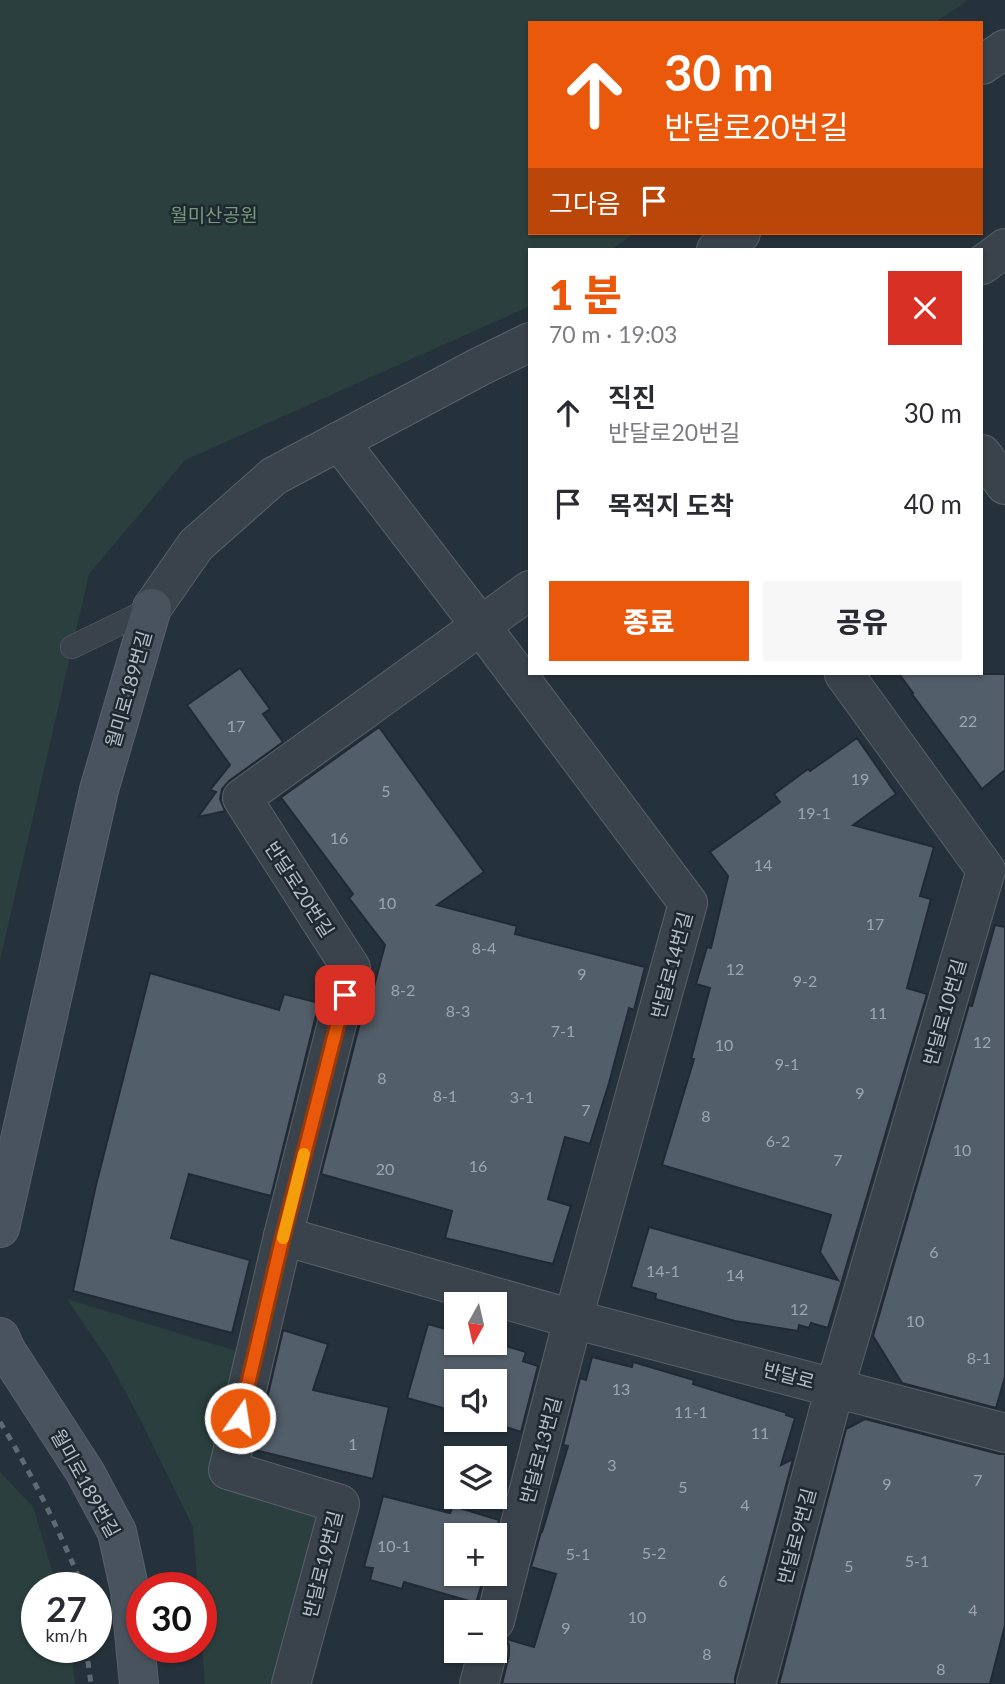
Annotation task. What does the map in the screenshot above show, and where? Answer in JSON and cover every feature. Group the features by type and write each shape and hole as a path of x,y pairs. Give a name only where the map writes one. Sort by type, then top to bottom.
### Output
{"street":[{"path":"983,64 1005,49"},
{"path":"719,248 738,235"},
{"path":"983,264 1005,248"},
{"name":"월미로189번길","path":"0,1228 96,802 152,608 195,545 274,476 528,343"},
{"path":"339,441 481,626"},
{"path":"983,455 1005,485"},
{"name":"반달로20번길","path":"283,1236 351,968 242,797 528,591"},
{"name":"반달로14번길","path":"481,626 688,903 573,1319"},
{"name":"반달로10번길","path":"835,1387 986,870 845,675"},
{"path":"283,1236 573,1319"},
{"name":"반달로19번길","path":"283,1236 228,1470 340,1504 291,1684"},
{"name":"반달로","path":"573,1319 1005,1433"},
{"name":"반달로13번길","path":"500,1600 573,1319"},
{"name":"월미로189번길","path":"0,1337 85,1472 117,1532 130,1591 139,1684"},
{"name":"반달로9번길","path":"757,1684 835,1387"},
{"path":"479,1684 485,1663"}],"lane":[{"path":"72,647 152,608"}],"green space":[{"name":"월미산공원","path":"0,0 968,0 937,21 528,21 528,235 632,235 613,248 528,248 528,307 185,460 89,574 0,960"},
{"path":"67,1299 236,1351 209,1469 312,1510 318,1525 275,1684 205,1684 203,1663 217,1663 217,1572 197,1572 193,1527 109,1361"},
{"path":"0,1472 33,1507 52,1572 21,1572 21,1663 73,1663 75,1684 0,1684"}],"building":[{"path":"240,668 270,709 263,714 283,742 222,789 220,799 225,811 198,817 216,792 210,790 230,765 187,705"},
{"path":"1005,674 1005,770 982,789 900,675"},
{"path":"379,727 484,872 437,905 517,926 515,934 645,967 634,1010 629,1008 590,1144 565,1137 548,1199 571,1206 553,1264 445,1238 452,1211 321,1174 362,1015 366,1016 385,945 349,898 353,894 282,799 276,801"},
{"path":"857,738 896,794 853,825 934,847 920,896 931,899 907,988 927,994 828,1328 811,1323 809,1328 799,1325 798,1331 735,1321 655,1299 656,1294 631,1287 649,1227 838,1280 820,1252 831,1215 662,1165 694,1059 691,1059 710,988 696,984 707,947 711,948 728,876 710,852 780,802 774,794"},
{"path":"995,925 1005,927 1005,1377 996,1408 902,1383 873,1336 969,1005 972,1006"},
{"path":"150,973 279,1010 284,994 319,1003 271,1196 189,1174 171,1238 250,1260 232,1333 73,1291 96,1185"},
{"path":"428,1324 444,1328 444,1355 507,1355 508,1347 526,1352 523,1361 538,1366 521,1432 507,1427 507,1369 444,1369 444,1408 407,1398"},
{"path":"283,1330 328,1344 313,1390 389,1407 373,1479 255,1450"},
{"path":"592,1357 632,1367 633,1362 694,1380 693,1384 787,1413 786,1415 795,1418 781,1465 793,1459 735,1684 502,1684 509,1655 507,1639 534,1647 556,1574 531,1567 568,1446 563,1445 580,1378 586,1380"},
{"path":"865,1419 1005,1454 1005,1625 990,1684 779,1684 846,1429"},
{"path":"383,1496 450,1513 452,1509 463,1509 499,1520 498,1523 444,1523 444,1586 481,1586 477,1600 466,1600 404,1582 402,1589 370,1580 373,1568 364,1567"}],"railway":[{"path":"0,1422 52,1518 76,1572"},
{"path":"88,1663 91,1684"}],"slow traffic":[{"path":"283,1238 304,1154"}],"route":[{"path":"240,1418 283,1236 345,995"}]}
